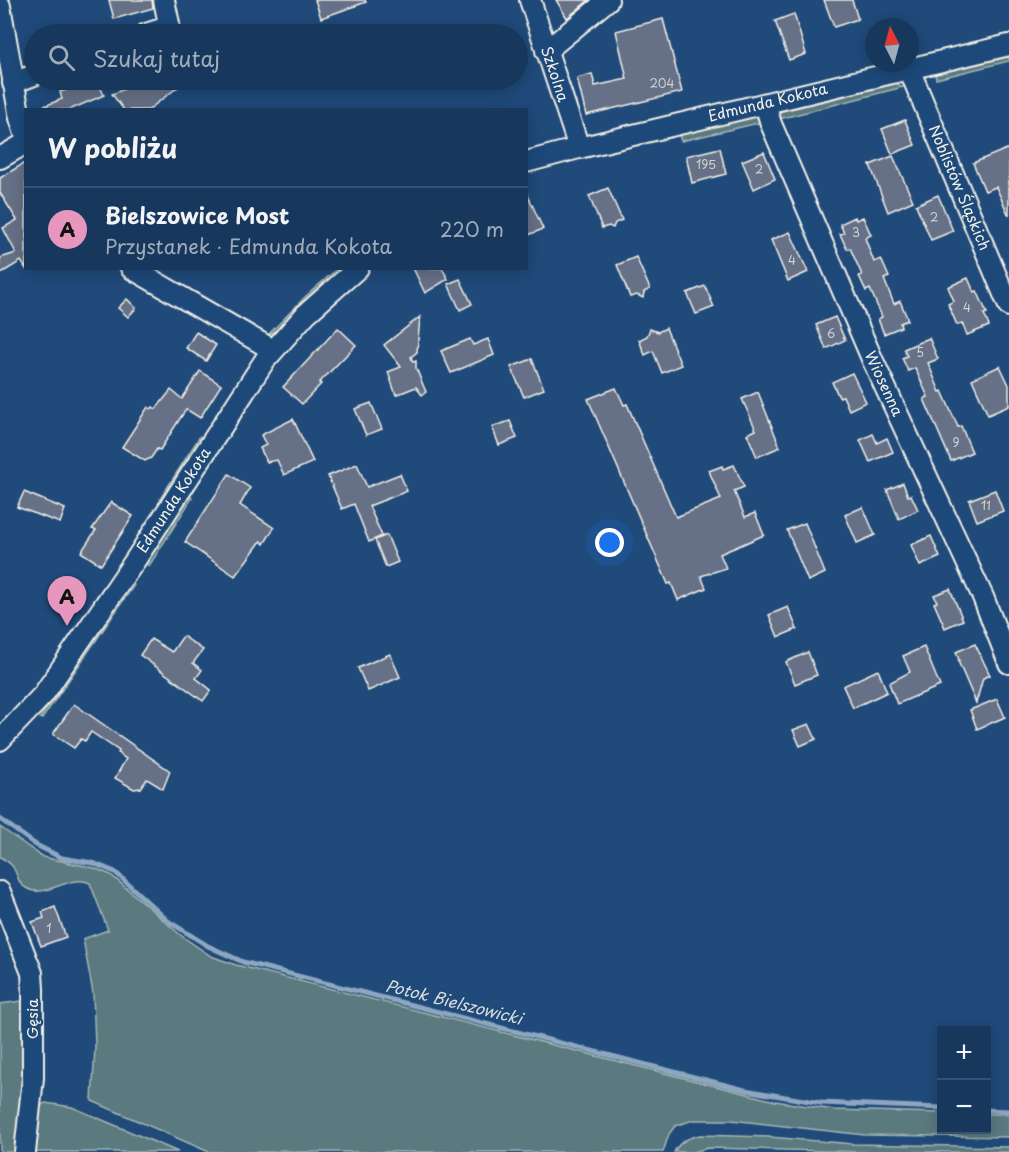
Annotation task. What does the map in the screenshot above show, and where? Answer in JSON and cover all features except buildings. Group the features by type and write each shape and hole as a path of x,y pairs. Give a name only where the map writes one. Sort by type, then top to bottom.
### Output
{"street":[{"path":"164,0 169,24"},
{"name":"Szkolna","path":"530,0 579,148"},
{"path":"546,51 608,0"},
{"path":"0,6 24,131"},
{"name":"Edmunda Kokota","path":"919,67 1009,45"},
{"name":"Edmunda Kokota","path":"528,161 897,72"},
{"name":"Noblistów Śląskich","path":"910,72 1009,306"},
{"path":"13,82 24,78"},
{"name":"Wiosenna","path":"765,104 771,124 873,361 983,597 1009,663"},
{"path":"0,158 24,144"},
{"path":"134,270 273,350"},
{"name":"Edmunda Kokota","path":"0,740 43,695 134,562 273,350 306,314 356,270"},
{"name":"Gęsia","path":"0,892 32,973 33,1078 25,1152"}],"green space":[{"path":"1009,56 1009,61 936,79 935,74"},
{"path":"895,83 903,87 775,120 773,112"},
{"path":"761,115 763,122 681,141 679,135"},
{"path":"336,270 342,270 308,299 279,330 268,335 306,296"},
{"path":"200,436 203,439 166,500 160,499"},
{"path":"189,495 192,498 149,566 145,563"},
{"path":"132,583 134,585 42,719 40,718"},
{"path":"0,827 43,857 94,868 111,875 183,937 211,956 236,965 775,1101 834,1110 937,1113 937,1134 991,1134 991,1114 1009,1114 1009,1137 865,1135 731,1120 693,1120 675,1126 669,1134 663,1152 299,1152 282,1150 209,1152 92,1101 95,1046 93,993 83,939 108,930 90,883 74,881 50,889 34,891 23,886 12,865 0,857"},
{"path":"29,1000 22,1114 18,1120 17,1152 0,1152 0,1004"},
{"path":"45,1103 72,1107 178,1152 31,1152 39,1107"},
{"path":"700,1135 769,1137 854,1144 1009,1147 1009,1152 866,1152 708,1148 693,1152 674,1152 685,1140"}],"waterway":[{"name":"Potok Bielszowicki","path":"0,819 36,845 62,858 93,863 115,872 168,921 208,946 243,962 745,1090 821,1103 937,1108"},
{"name":"Potok Bielszowicki","path":"991,1110 1009,1111"}],"place":[{"name":"Bielszowice Most","path":"67,626"}]}
